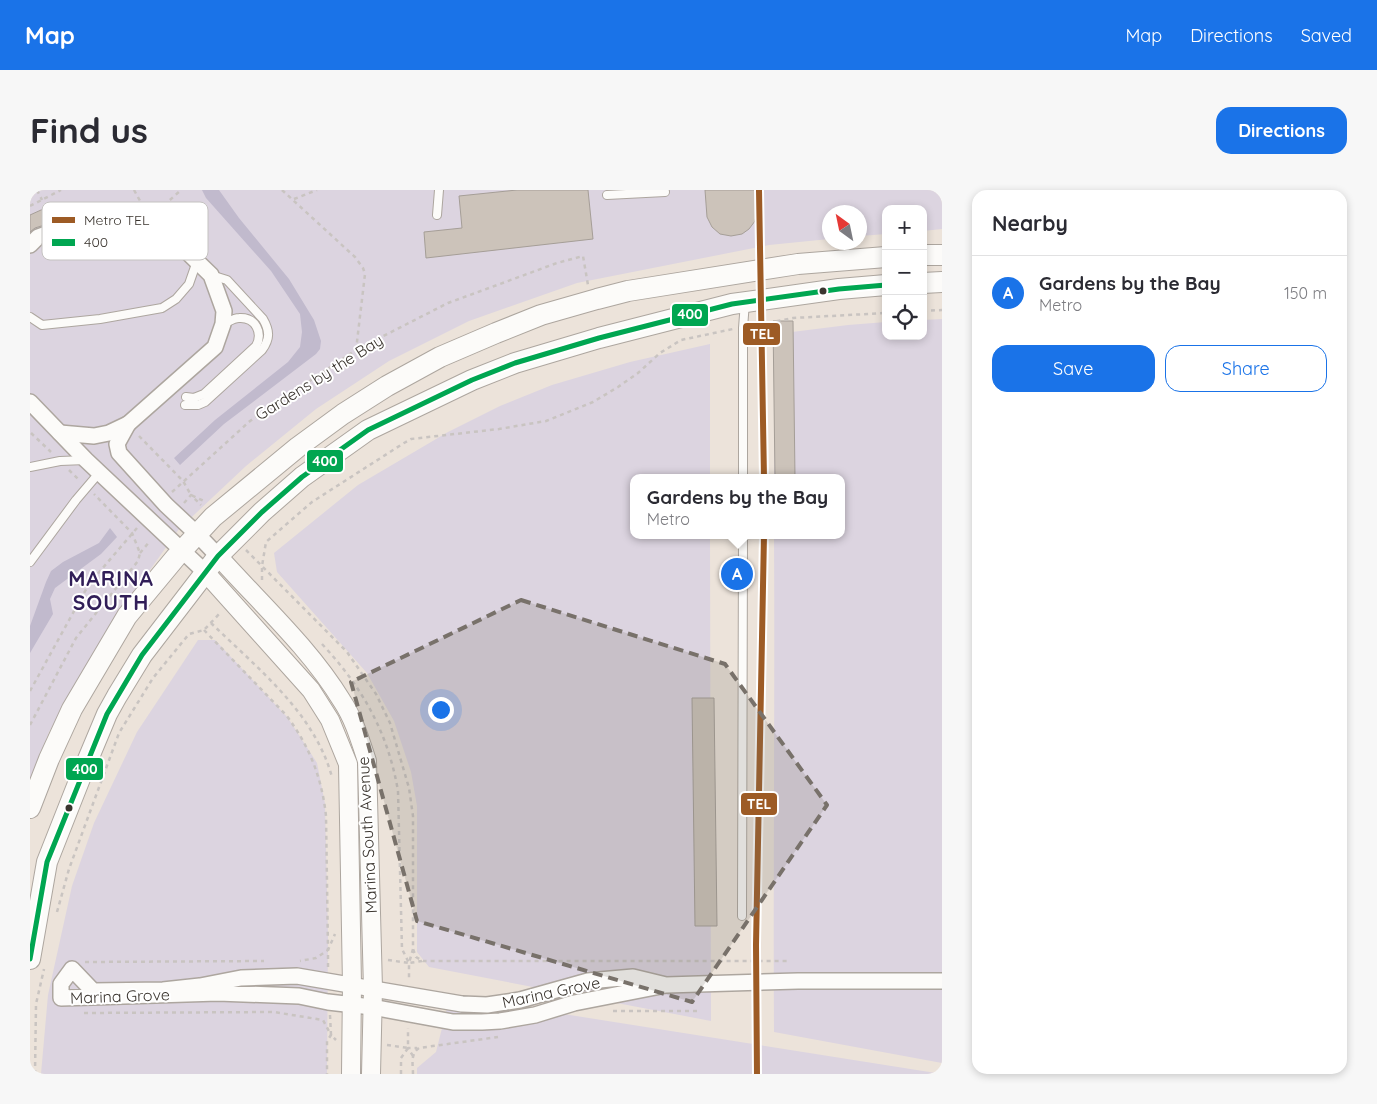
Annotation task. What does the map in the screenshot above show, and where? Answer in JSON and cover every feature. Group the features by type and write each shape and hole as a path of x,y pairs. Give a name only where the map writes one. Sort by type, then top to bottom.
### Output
{"main road":[{"path":"927,255 942,255"},
{"path":"30,808 48,759 77,701 128,616 182,550 213,517 298,447 342,414 404,376 440,357 541,316 628,291 798,264 882,256"},
{"path":"927,283 942,282"},
{"path":"37,963 47,862 107,714 142,655 218,556 262,512 302,477 368,430 472,380 515,363 707,310 745,302 830,290 882,285"}],"street":[{"path":"30,245 42,236"},
{"path":"60,433 94,436 109,433 128,424 215,347 223,324 224,311 210,275 197,261"},
{"path":"30,402 99,473 206,573"},
{"path":"128,424 117,444 119,453 162,502 218,556"},
{"name":"Marina South Avenue","path":"218,556 324,674 343,702 358,732 367,760 373,989 371,1074"},
{"name":"Marina South Avenue","path":"206,573 311,690 330,720 348,764 352,985 351,1074"},
{"name":"Marina Grove","path":"666,985 633,978 588,981 520,1000 487,1006 462,1004 352,985 297,968 200,986 163,990 93,992 72,969 62,984 61,998 218,993 299,996 453,1022 500,1021 535,1015 596,998 666,985 798,981 942,980"}],"lane":[{"path":"437,215 439,190"},
{"path":"607,195 665,192"},
{"path":"30,317 42,325 100,319 162,308 176,300 189,284 197,261"},
{"path":"210,275 227,280 263,319 268,326 269,335 267,344 262,350 205,402 198,405 185,401 204,394 256,346 260,339 259,332 254,323 248,319 238,318 223,324"},
{"path":"743,474 743,328 745,302"},
{"path":"30,467 60,461 86,460"},
{"path":"30,562 76,500 99,473"},
{"path":"742,916 743,539"}],"path":[{"path":"37,190 42,200"},
{"path":"30,206 61,190"},
{"path":"134,190 142,202"},
{"path":"168,202 182,190"},
{"path":"282,190 355,257 363,268 365,281 356,350"},
{"path":"294,199 317,190"},
{"name":"Gardens by the Bay","path":"162,502 250,421 356,350 448,303 557,263 584,256 588,286"},
{"path":"927,311 942,310"},
{"path":"790,961 423,961 409,963 413,949 413,816 409,788 396,738 376,694 347,652 262,566 266,542 312,502 411,440 546,421 571,412 601,397 638,373 660,353 681,340 793,318 882,313"},
{"path":"128,424 183,481"},
{"path":"31,433 56,457"},
{"path":"30,725 76,638 138,561 140,553 132,534 93,493"},
{"path":"30,691 89,584 146,517"},
{"path":"56,915 69,869 119,733 152,678 189,634 204,630 211,623 282,692 306,722 329,765 333,782"},
{"path":"204,630 286,715 309,749 319,780 326,816 328,950"},
{"path":"297,968 328,950 337,930"},
{"path":"413,949 416,957 423,961"},
{"path":"81,962 268,961"},
{"path":"35,1074 37,963"},
{"path":"78,1013 274,1012 323,1020 331,1035 327,1041 327,1074"},
{"path":"408,1048 418,1048"},
{"path":"408,1048 413,1056"},
{"path":"401,1074 401,1058 408,1048"}],"highlighted area":[{"path":"521,600 725,664 827,805 692,1002 417,921 351,682"}],"shaded area":[{"path":"30,190 942,190 942,229 927,231 927,205 882,205 882,234 867,235 867,205 822,205 822,240 769,245 577,283 469,321 389,361 316,409 246,466 179,529 113,622 49,732 30,782"},
{"path":"202,190 219,190 239,218 289,279 314,320 321,341 320,349 316,354 224,424 180,465 174,458 215,420 288,362 300,347 302,332 300,314 271,271 206,198"},
{"path":"942,319 942,1063 774,1032 774,539 845,539 845,474 774,474 776,334 882,322 882,340 927,340 927,320"},
{"path":"710,344 710,474 630,474 630,539 710,539 711,1021 429,967 417,952 417,806 411,772 394,721 367,673 277,572 274,553 358,485 448,432 500,406 552,385 630,362"},
{"path":"110,528 117,537 101,554 55,588 50,599 53,614 30,653 30,626 51,571 63,562 99,543"},
{"path":"198,640 215,640 288,718 317,763 325,804 328,937 327,1074 41,1074 48,995 72,886 94,823 137,732"},
{"path":"450,996 942,1074 417,1074 417,1068 436,1052"}],"building":[{"path":"517,190 588,190 593,239 426,258 424,232 462,228 459,196"},
{"path":"705,190 756,190 757,211 755,221 742,234 731,236 720,234 712,227 707,217"},
{"path":"41,210 42,226 30,232 30,215"},
{"path":"773,321 793,321 795,474 775,474"},
{"path":"692,698 714,698 717,926 695,926"}],"metro line":[{"name":"TEL","path":"759,190 764,474"},
{"name":"TEL","path":"757,1074 756,945 764,539"}],"transit line":[{"name":"400","path":"30,959 47,862 107,714 142,655 218,556 262,512 302,477 368,430 472,380 515,363 599,338 732,304 839,289 882,285"}],"place":[{"name":"Gardens by the Bay","path":"737,574"}],"district":[{"name":"MARINA SOUTH","path":"111,590"}]}
